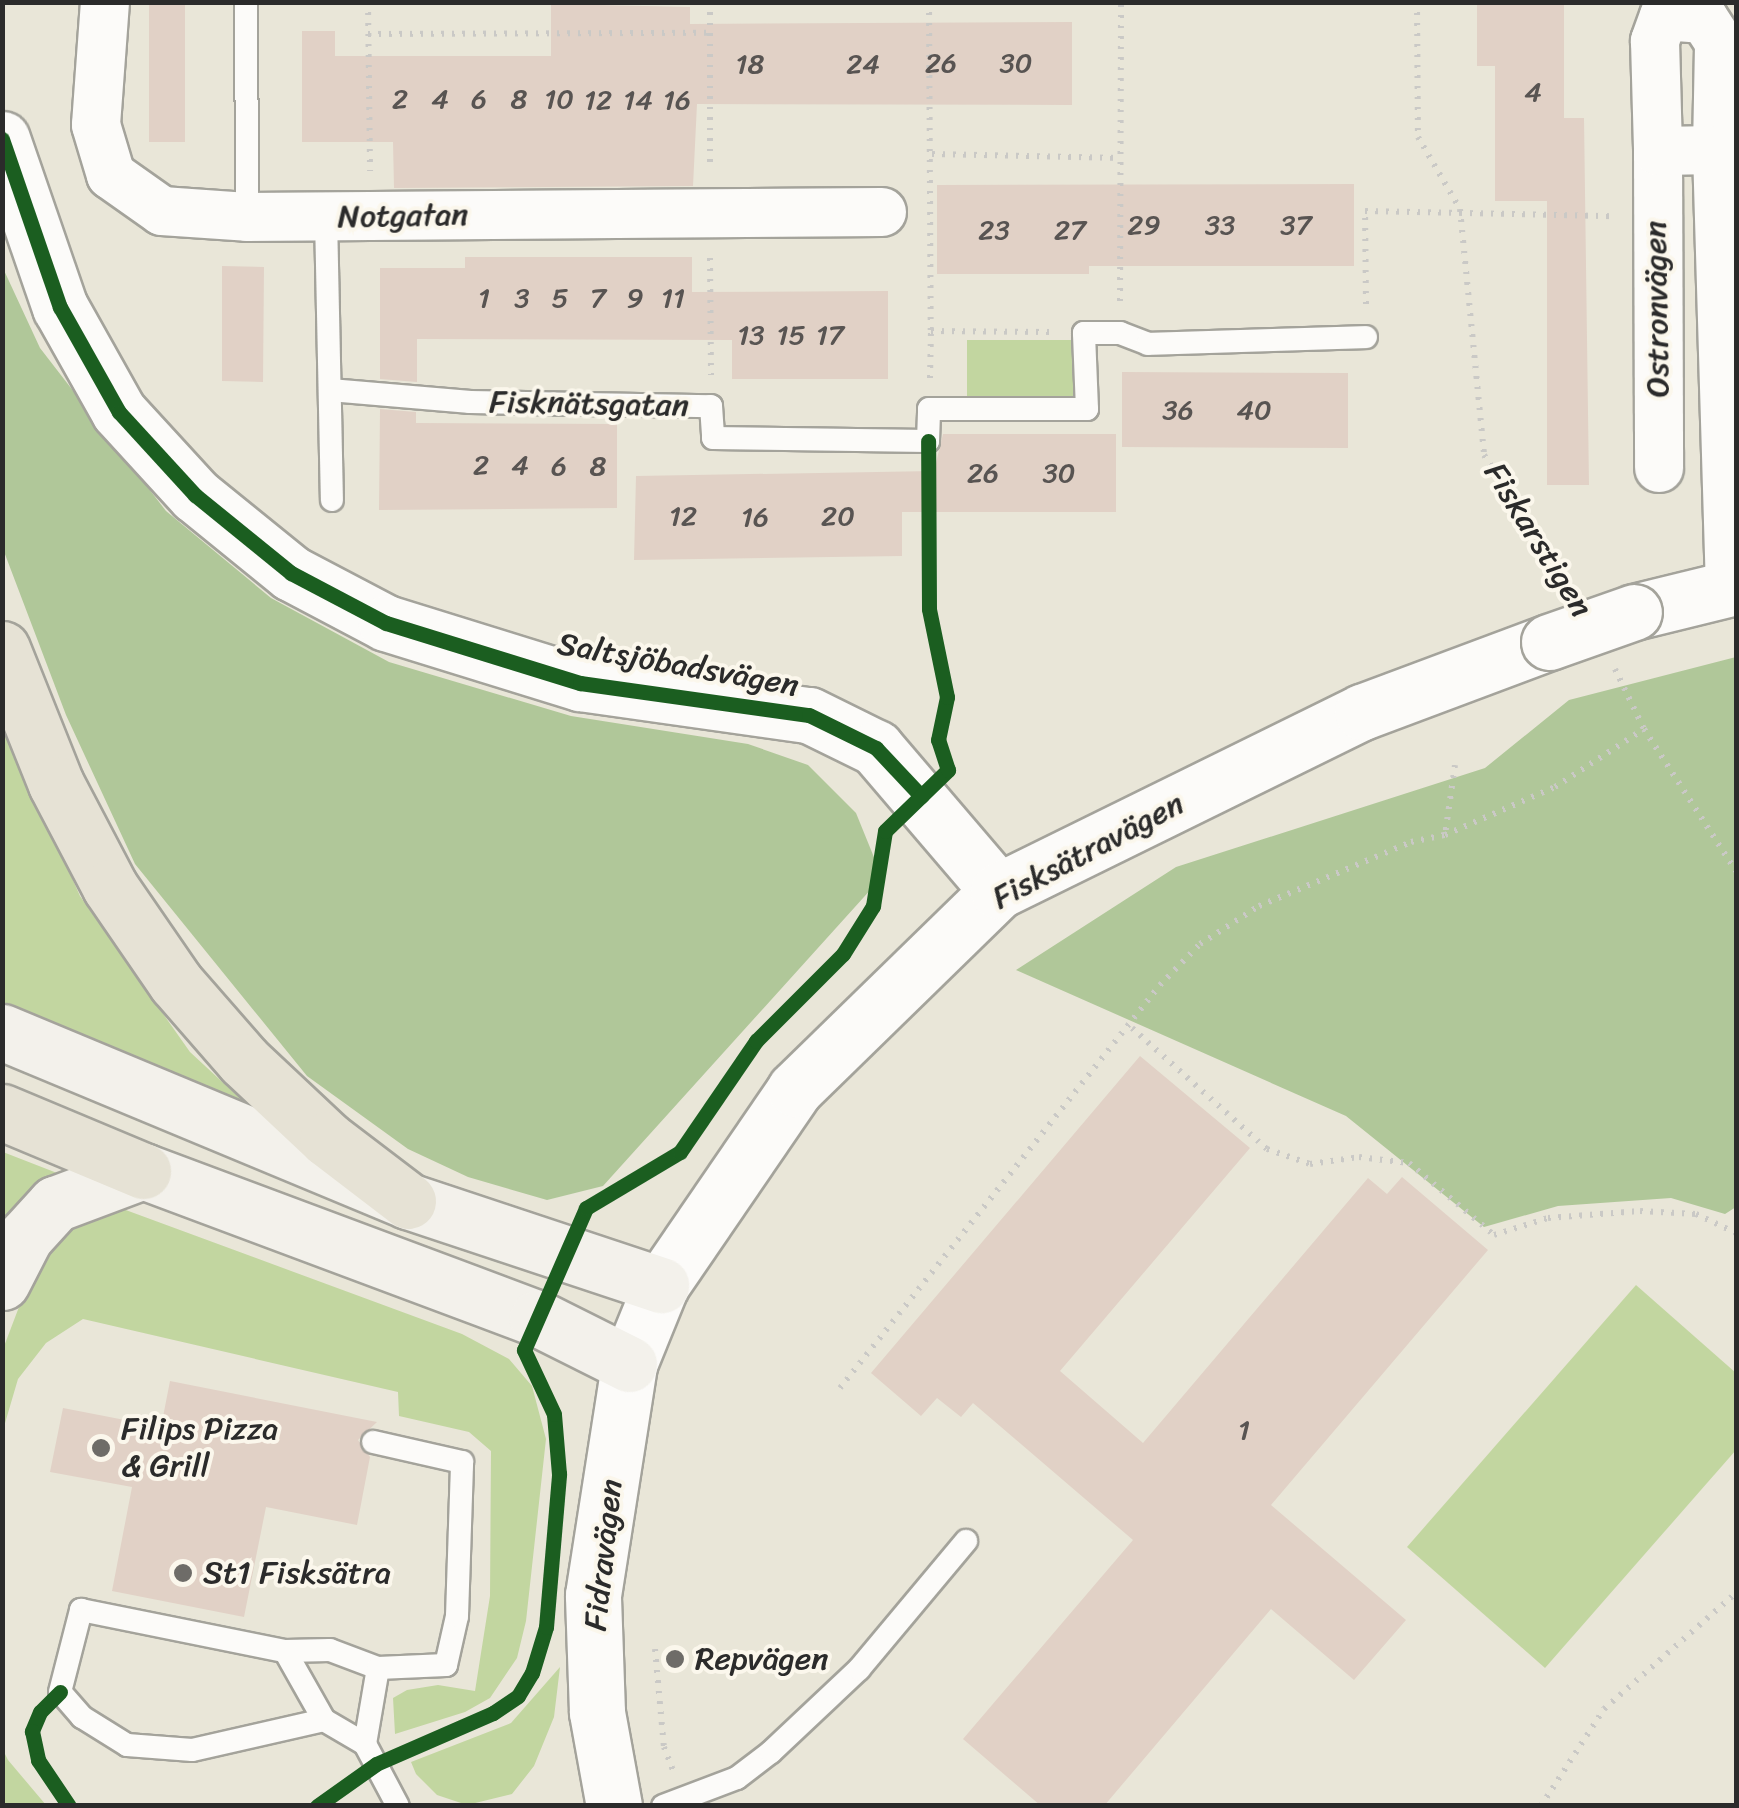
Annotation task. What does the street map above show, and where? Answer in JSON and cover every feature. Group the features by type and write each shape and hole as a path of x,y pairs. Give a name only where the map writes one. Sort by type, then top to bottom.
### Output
{"highway":[{"path":"2,648 56,784 110,887 176,983 244,1062 327,1139 408,1201"},
{"path":"2,1112 143,1171"}],"main road":[{"path":"2,1032 408,1201 661,1285"},
{"path":"2,1282 25,1237 55,1204 143,1171 537,1318 629,1364"}],"street":[{"name":"Notgatan","path":"105,2 96,125 111,175 162,212 247,217 882,212"},
{"name":"Ostronvägen","path":"1660,468 1655,41 1664,16 1692,15 1714,30 1727,150 1733,588"},
{"name":"Saltsjöbadsvägen","path":"2,139 60,307 119,412 195,495 290,573 386,623 580,682 808,715 876,748 998,891"},
{"path":"1658,150 1727,150"},
{"name":"Fisksätravägen","path":"629,1364 661,1285 795,1089 998,891 1362,712 1549,642 1620,633 1733,588"},
{"name":"Fidravägen","path":"614,1806 597,1712 593,1595 629,1364"}],"lane":[{"path":"246,2 247,217"},
{"path":"332,500 330,390 348,217"},
{"path":"929,409 1087,409 1084,333 1120,334 1148,344 1366,338"},
{"name":"Fisknätsgatan","path":"330,390 470,402 711,406 714,438 928,440 929,409"},
{"path":"324,1720 192,1750 127,1745 82,1717 60,1692 81,1610 285,1651 330,1650 378,1668 446,1664 457,1616 462,1462 373,1442"},
{"path":"662,1806 737,1778 771,1752 858,1669 966,1541"},
{"path":"285,1651 324,1720 365,1744 398,1806"},
{"path":"365,1744 378,1668"}],"path":[{"path":"348,217 368,2"},
{"path":"929,409 930,2"},
{"path":"1120,334 1121,2"},
{"path":"368,34 710,34"},
{"path":"932,154 1120,158"},
{"path":"1366,338 1365,211 1460,208 1655,218"},
{"path":"931,331 1084,333"},
{"path":"840,1388 1132,1028 1160,985 1200,944 1259,906 1410,842 1445,835 1555,788 1644,729"},
{"path":"1445,835 1455,765"},
{"path":"1132,1028 1267,1149 1310,1164 1360,1157 1409,1163 1494,1235 1548,1218 1640,1211 1696,1214 1736,1232"},
{"path":"1540,1806 1604,1708 1736,1593"},
{"path":"655,1649 664,1747 689,1797"}],"green space":[{"path":"2,266 40,348 166,511 271,598 389,662 571,716 748,744 808,765 856,813 882,877 603,1186 547,1200 468,1177 408,1149 307,1076 135,864 66,715 3,549"},
{"path":"967,340 1073,340 1073,404 967,404"},
{"path":"1736,657 1736,1207 1725,1214 1671,1198 1558,1206 1484,1227 1346,1116 1016,970 1176,867 1485,768 1569,700"},
{"path":"2,720 80,896 190,1052 272,1128 3,1006"},
{"path":"3,1152 57,1173 31,1194 3,1243"},
{"path":"123,1209 462,1334 509,1359 532,1386 546,1439 526,1621 517,1658 490,1698 465,1712 395,1734 393,1698 407,1690 438,1685 475,1691 490,1596 491,1451 469,1432 399,1416 398,1392 83,1319 46,1343 18,1379 3,1430 3,1349 30,1278 49,1245 94,1216"},
{"path":"1636,1285 1736,1373 1736,1450 1545,1668 1407,1547"},
{"path":"560,1667 554,1717 534,1766 512,1794 467,1805 437,1795 416,1774 411,1762 511,1723"},
{"path":"2,1748 8,1760 46,1805 3,1805"}],"building":[{"path":"149,2 185,2 185,142 149,142"},
{"path":"1477,2 1564,2 1564,118 1584,118 1589,485 1547,485 1547,201 1495,201 1495,66 1477,66"},
{"path":"551,4 690,7 690,24 1072,22 1072,105 697,104 693,186 394,188 393,142 302,142 302,31 335,31 335,56 551,56"},
{"path":"1354,184 1354,266 1089,266 1089,274 937,274 937,185"},
{"path":"465,257 692,257 692,292 888,291 888,379 732,379 732,340 417,339 417,382 380,379 380,268 465,268"},
{"path":"222,266 264,267 263,382 222,381"},
{"path":"1122,372 1348,373 1348,448 1122,447"},
{"path":"380,409 416,412 416,423 617,424 617,508 379,510"},
{"path":"943,434 1116,434 1116,512 902,512 902,556 634,560 636,476 934,471"},
{"path":"1140,1056 1250,1148 1060,1371 1143,1443 1368,1178 1387,1194 1402,1177 1488,1250 1271,1505 1406,1620 1354,1680 1271,1609 1104,1806 1041,1806 963,1739 1133,1540 973,1403 961,1417 937,1398 921,1416 871,1373"},
{"path":"170,1381 377,1422 358,1440 370,1457 357,1525 266,1507 244,1617 112,1591 132,1487 50,1472 63,1408 161,1427"}],"cycle path":[{"path":"2,139 60,307 119,412 195,495 291,573 386,623 580,683 809,715 876,748 921,796"},
{"path":"317,1806 376,1764 493,1713 518,1696 532,1673 546,1627 559,1474 554,1414 524,1350 586,1208 680,1152 756,1041 843,954 873,906 885,831 948,770 938,740 947,697 929,609 928,441"},
{"path":"60,1692 40,1712 32,1731 38,1760 69,1806"}],"place":[{"name":"Filips Pizza & Grill","path":"101,1448"},
{"name":"St1 Fisksätra","path":"183,1573"},
{"name":"Repvägen","path":"675,1659"}]}
